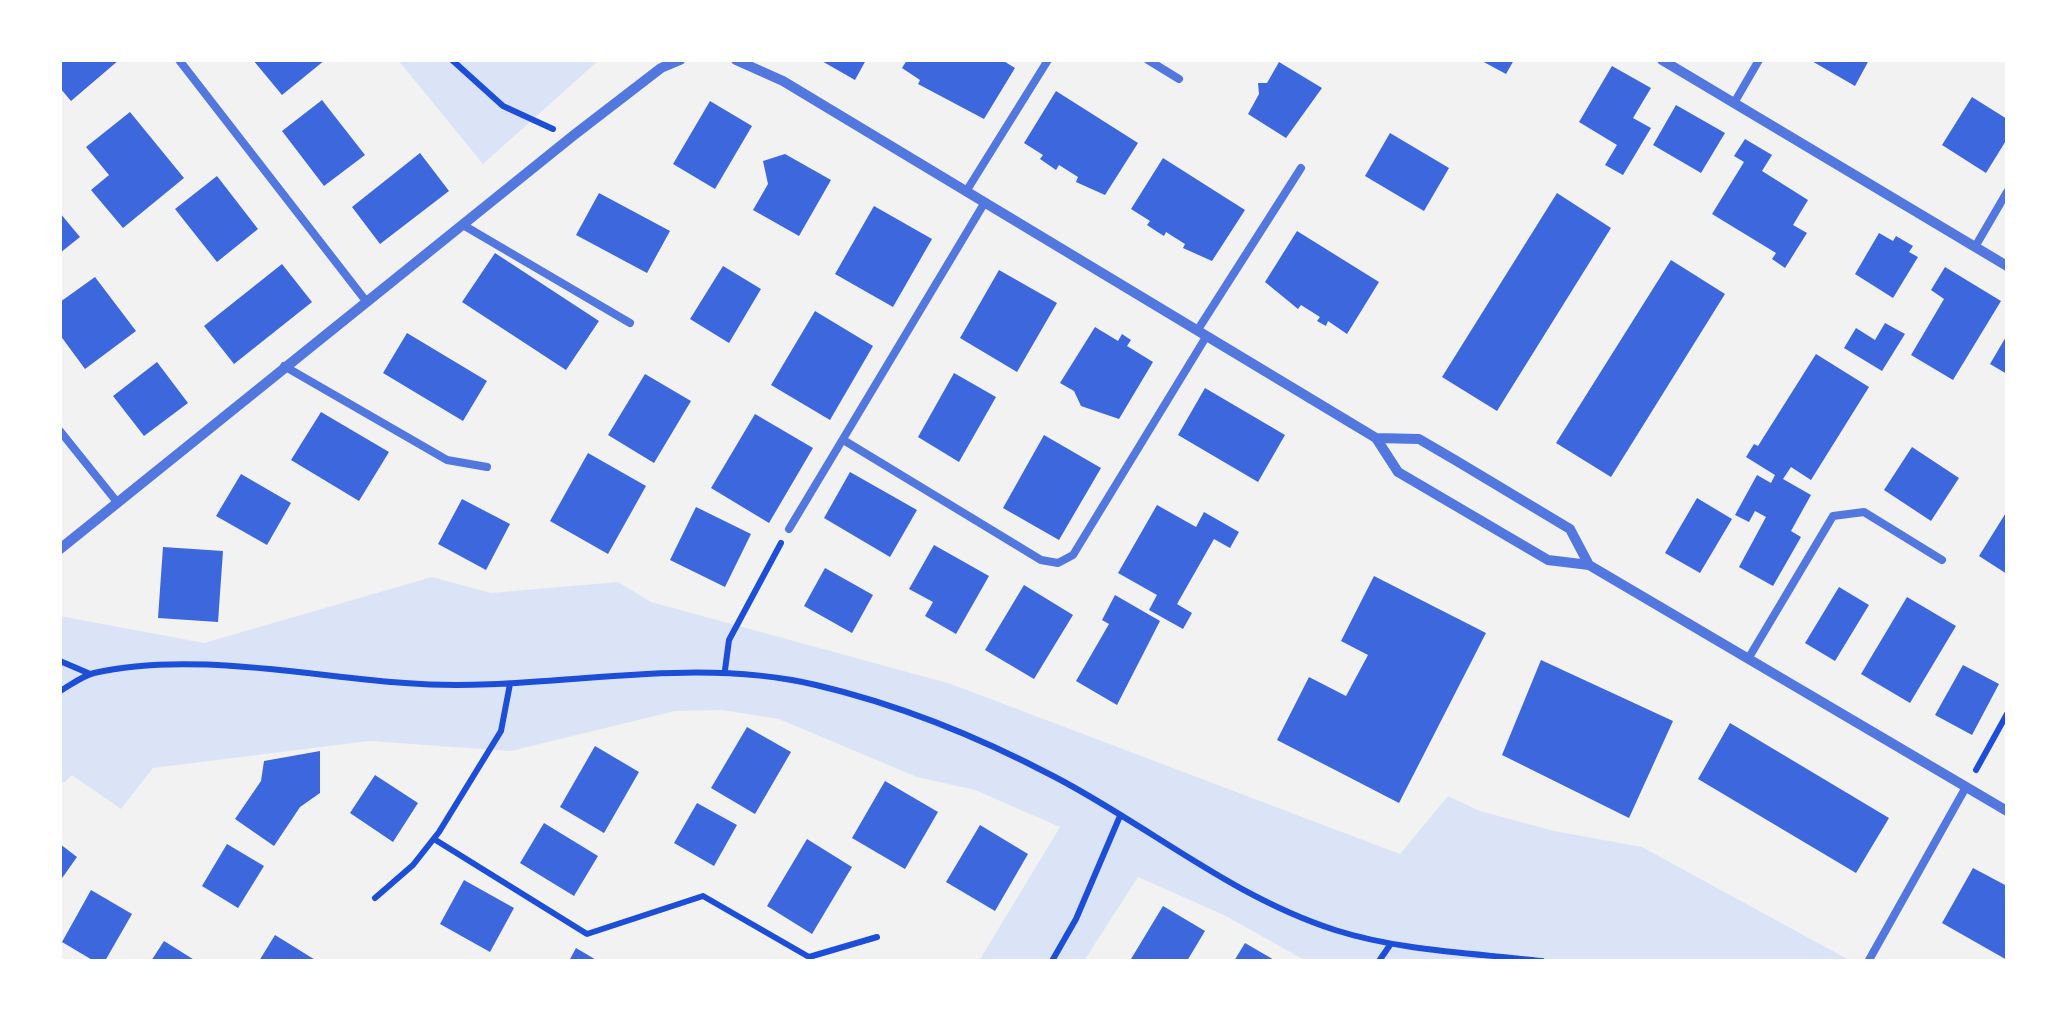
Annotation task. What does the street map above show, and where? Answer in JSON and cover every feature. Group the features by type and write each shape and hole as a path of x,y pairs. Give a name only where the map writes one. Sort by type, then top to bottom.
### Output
{"street":[{"path":"60,549 574,134 662,68 680,60"},
{"path":"736,60 784,81 1376,438 1398,472 1548,560 1589,565 2007,811"},
{"path":"1662,60 2007,266"},
{"path":"1376,438 1419,439 1570,529 1589,565"}],"lane":[{"path":"179,60 366,301"},
{"path":"967,190 1048,60"},
{"path":"1148,60 1179,78"},
{"path":"1734,103 1759,60"},
{"path":"845,441 1040,560 1058,563 1074,555 1301,168"},
{"path":"1975,247 2007,192"},
{"path":"789,529 985,202"},
{"path":"463,225 630,324"},
{"path":"284,366 446,460 487,466"},
{"path":"60,431 117,502"},
{"path":"1748,659 1833,516 1864,512 1942,560"},
{"path":"1869,960 1966,787"}],"path":[{"path":"452,60 503,106 539,125 574,134"},
{"path":"725,670 729,640 789,529"},
{"path":"60,661 89,674"},
{"path":"60,691 89,674 129,667 210,667 410,684 510,684 725,670 815,684 926,719 1055,777 1247,893 1332,929 1390,944 1542,961"},
{"path":"375,898 414,866 502,732 510,684"},
{"path":"1966,787 2007,714"},
{"path":"1052,961 1076,919 1120,816"},
{"path":"434,839 587,934 703,896 809,957 877,937"},
{"path":"1379,961 1390,944"}],"shaded area":[{"path":"398,60 599,60 483,164"},
{"path":"432,577 491,593 618,582 651,602 951,684 1400,854 1448,796 1480,811 1554,831 1642,847 1851,961 1306,961 1226,916 1138,877 1084,961 979,961 1060,827 975,790 917,777 779,719 722,710 675,711 511,751 369,741 153,768 121,809 72,775 64,783 60,781 60,616 204,643"}],"building":[{"path":"60,60 119,60 71,101 60,88"},
{"path":"253,60 325,60 282,95"},
{"path":"820,60 866,60 855,80"},
{"path":"907,60 1002,60 1015,68 984,119 918,84 920,80 902,68"},
{"path":"1480,60 1514,60 1506,74"},
{"path":"1810,60 1869,60 1855,86"},
{"path":"1279,62 1322,88 1286,138 1248,114 1259,94 1258,83 1267,83"},
{"path":"1612,66 1651,88 1633,118 1651,128 1623,175 1605,165 1617,145 1579,122"},
{"path":"1056,91 1138,143 1105,195 1076,182 1078,177 1059,165 1056,170 1040,159 1043,155 1024,143"},
{"path":"1972,97 2007,119 2007,139 1986,173 1942,145"},
{"path":"322,100 365,155 324,186 282,131"},
{"path":"710,101 752,126 715,189 673,164"},
{"path":"1676,105 1725,133 1701,173 1653,145"},
{"path":"130,112 184,178 123,228 91,190 109,175 86,147"},
{"path":"1390,133 1449,168 1424,211 1365,176"},
{"path":"1745,139 1772,155 1762,171 1808,200 1793,225 1807,233 1785,268 1772,259 1776,253 1712,214 1744,162 1734,156"},
{"path":"420,153 449,191 380,244 352,207"},
{"path":"785,154 831,180 799,236 753,210 768,184 763,161"},
{"path":"1163,158 1245,210 1212,261 1183,248 1185,244 1166,232 1164,236 1156,231 1147,225 1150,221 1131,209"},
{"path":"217,176 258,229 217,262 175,209"},
{"path":"599,193 670,231 647,273 576,235"},
{"path":"1557,193 1611,228 1497,411 1442,377"},
{"path":"874,206 932,239 893,307 835,274"},
{"path":"60,213 80,237 60,253"},
{"path":"1297,231 1379,282 1347,334 1328,321 1326,326 1317,321 1320,317 1301,305 1298,309 1265,282"},
{"path":"1879,233 1893,241 1896,236 1913,246 1909,252 1918,257 1893,298 1855,274"},
{"path":"495,253 599,321 566,370 462,302"},
{"path":"1671,260 1725,294 1611,477 1556,443"},
{"path":"282,264 312,302 234,364 204,326"},
{"path":"723,266 761,289 729,343 690,319"},
{"path":"1945,267 2001,301 1953,380 1911,355 1944,299 1931,290"},
{"path":"999,270 1057,303 1017,372 960,338"},
{"path":"95,277 136,331 85,369 60,335 60,302"},
{"path":"815,311 873,346 830,420 771,385"},
{"path":"1885,323 1905,334 1882,371 1844,348 1856,328 1875,340"},
{"path":"1095,327 1118,341 1122,334 1131,340 1127,346 1153,362 1119,419 1081,406 1074,391 1060,383"},
{"path":"407,333 487,381 463,421 383,373"},
{"path":"2007,335 2007,374 1990,364"},
{"path":"1816,354 1869,387 1811,480 1791,467 1783,479 1811,495 1791,531 1801,537 1773,586 1739,567 1766,517 1755,511 1749,522 1735,515 1757,475 1771,483 1775,475 1746,457 1754,444 1758,446"},
{"path":"157,362 188,403 144,436 113,396"},
{"path":"954,373 996,397 959,462 918,437"},
{"path":"645,374 691,401 654,463 608,435"},
{"path":"1205,388 1285,435 1258,482 1178,435"},
{"path":"321,412 389,452 359,501 291,460"},
{"path":"755,414 813,448 769,523 711,488"},
{"path":"1044,435 1101,468 1059,540 1003,508"},
{"path":"1912,447 1959,478 1931,521 1884,490"},
{"path":"588,453 646,486 608,554 550,521"},
{"path":"850,472 917,510 890,557 824,518"},
{"path":"241,474 291,503 267,545 216,516"},
{"path":"1697,498 1732,519 1700,573 1665,553"},
{"path":"462,499 510,524 486,570 438,544"},
{"path":"1157,505 1196,527 1204,512 1239,532 1230,548 1214,539 1177,604 1192,613 1183,629 1149,610 1157,595 1118,573"},
{"path":"696,507 751,534 725,587 670,560"},
{"path":"2007,511 2007,574 1979,556"},
{"path":"934,545 989,576 956,634 925,616 933,602 909,589"},
{"path":"163,547 223,551 218,622 158,618"},
{"path":"825,568 873,595 852,633 804,606"},
{"path":"1374,576 1486,633 1399,803 1277,740 1309,677 1346,696 1368,655 1341,641"},
{"path":"1024,585 1073,615 1034,679 985,650"},
{"path":"1839,587 1869,605 1835,661 1805,643"},
{"path":"1115,595 1160,621 1117,705 1076,681 1109,624 1102,620"},
{"path":"1907,597 1956,626 1910,703 1861,674"},
{"path":"1541,660 1673,721 1629,818 1502,755"},
{"path":"1963,665 1999,684 1972,735 1935,715"},
{"path":"1730,723 1889,818 1856,873 1698,779"},
{"path":"747,727 791,752 755,814 711,788"},
{"path":"595,746 639,772 604,833 560,807"},
{"path":"320,751 320,793 300,807 274,846 235,819 261,781 264,761"},
{"path":"375,775 418,803 393,842 350,813"},
{"path":"885,781 938,812 905,869 852,838"},
{"path":"697,803 737,825 714,866 674,843"},
{"path":"544,823 598,856 574,896 520,863"},
{"path":"980,825 1028,854 995,911 946,882"},
{"path":"807,839 852,867 812,934 767,906"},
{"path":"60,844 77,857 60,881"},
{"path":"227,844 264,866 238,908 202,886"},
{"path":"1973,868 2007,886 2007,960 1942,923"},
{"path":"464,880 514,908 490,952 440,924"},
{"path":"91,890 132,914 105,961 94,961 62,942"},
{"path":"1163,906 1205,931 1187,961 1131,959"},
{"path":"275,935 317,961 259,961"},
{"path":"164,941 196,961 151,961"},
{"path":"1245,943 1276,961 1234,961"},
{"path":"576,948 598,961 569,961"}]}
